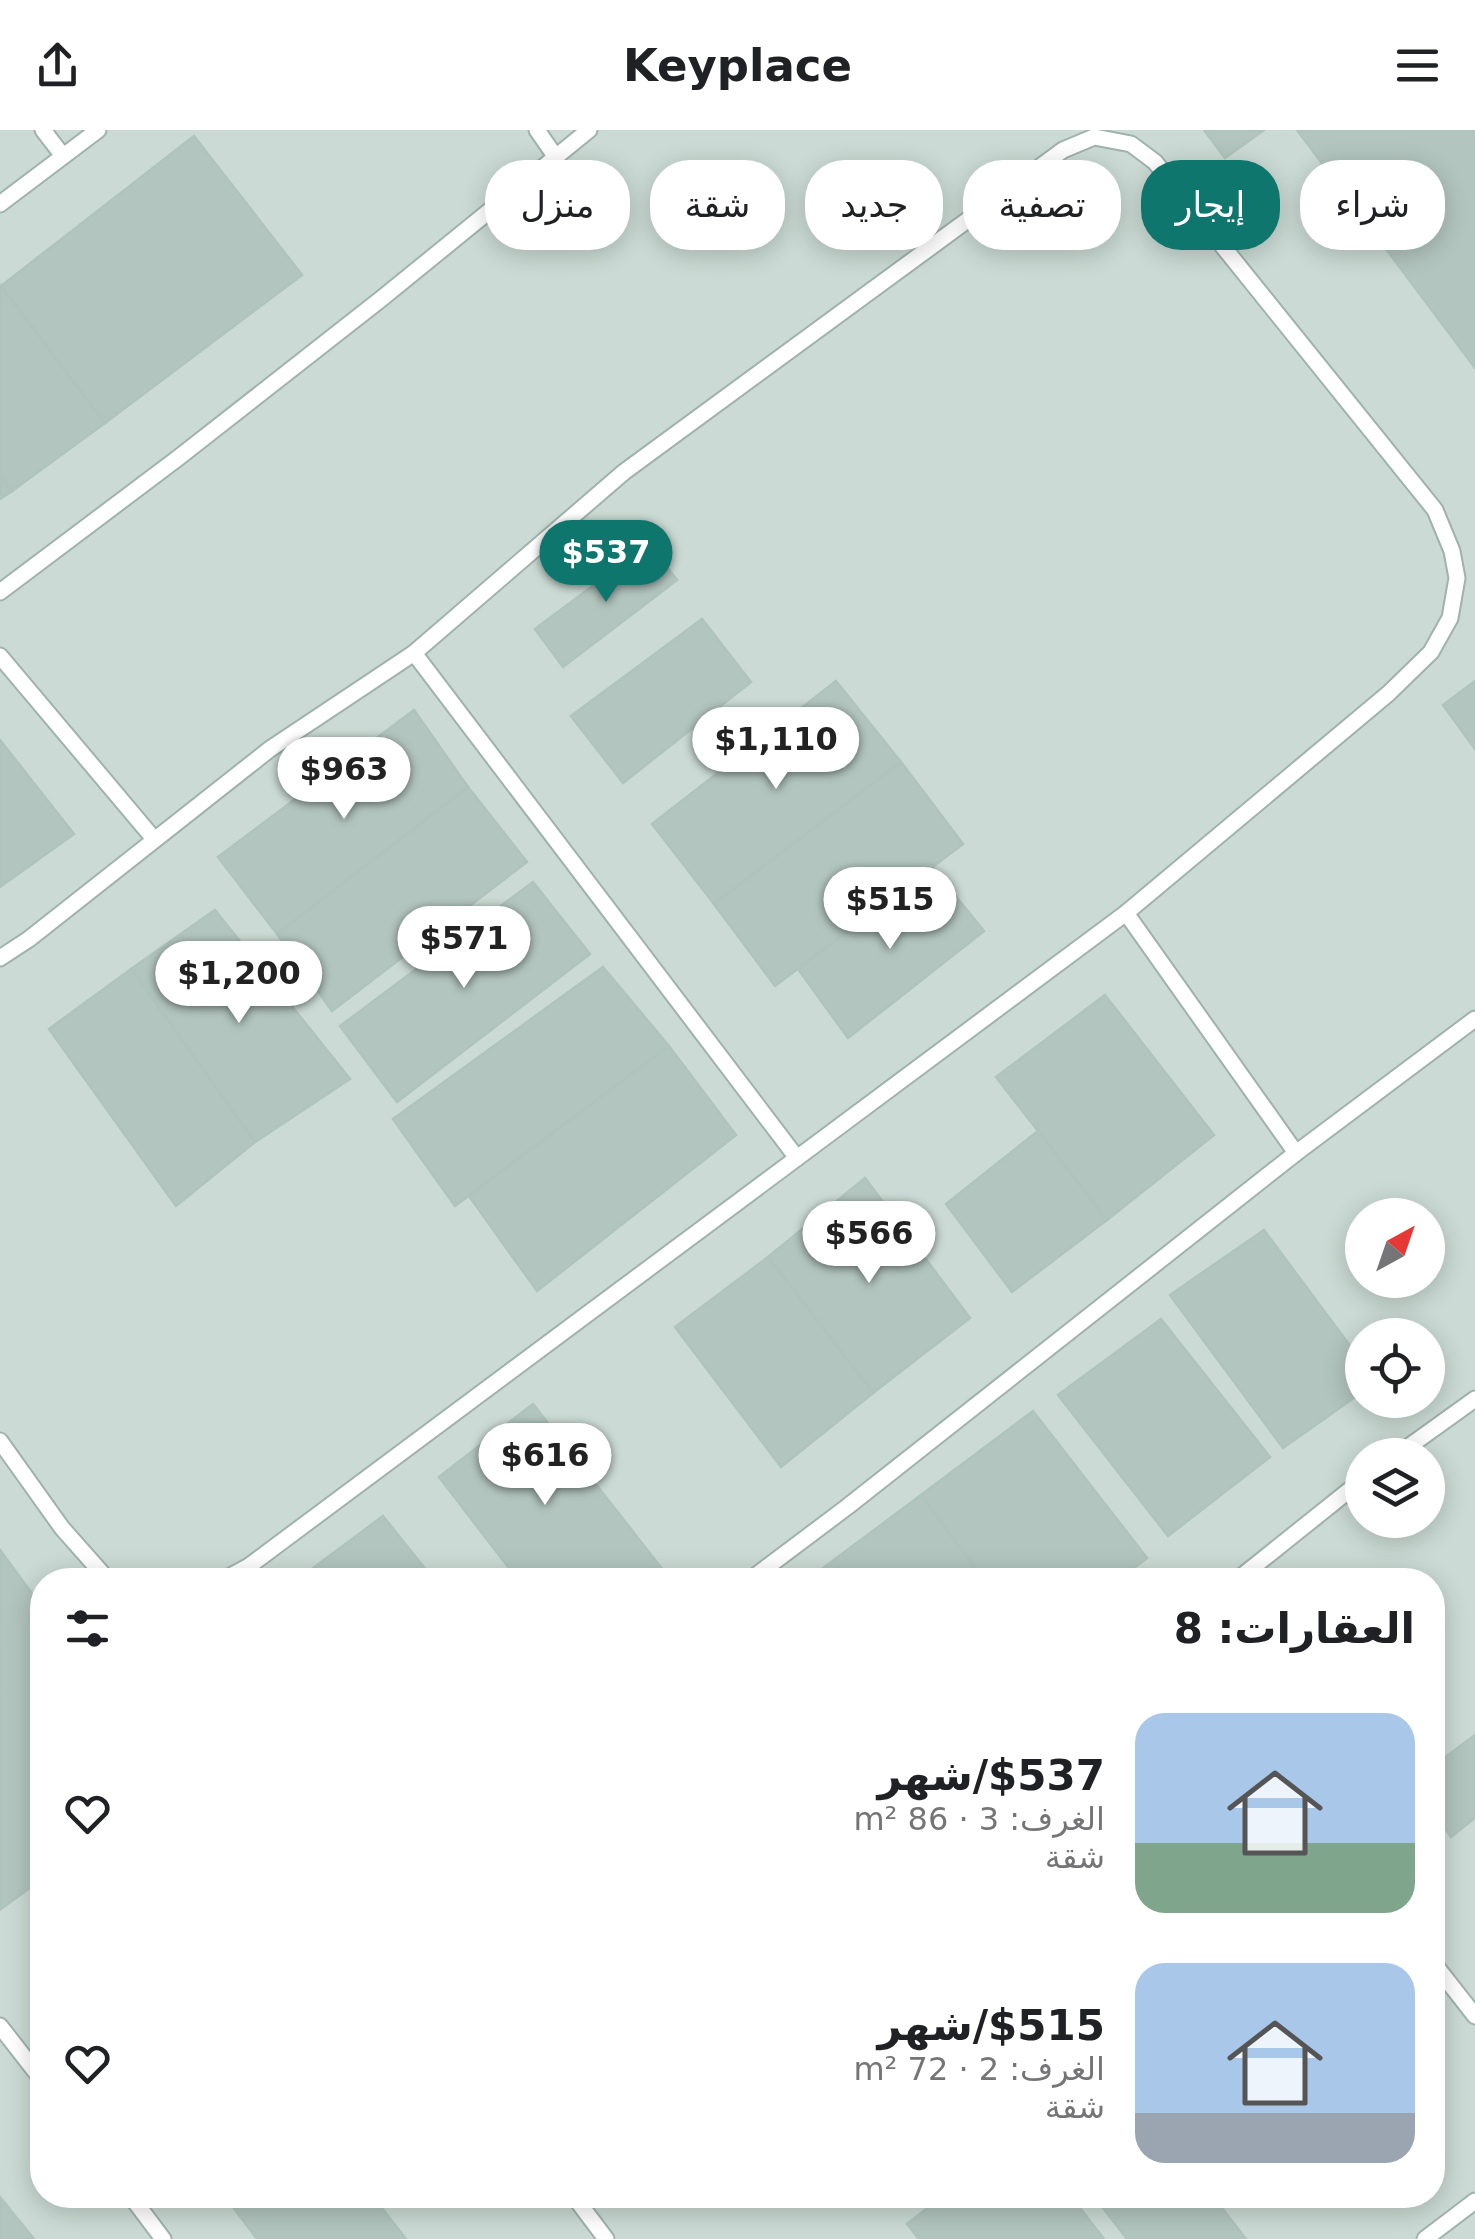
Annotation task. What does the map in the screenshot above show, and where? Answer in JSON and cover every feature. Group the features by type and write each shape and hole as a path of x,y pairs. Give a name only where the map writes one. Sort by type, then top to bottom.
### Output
{"lane":[{"path":"43,130 63,156"},
{"path":"0,204 98,130"},
{"path":"537,130 555,156"},
{"path":"0,592 381,299 588,130"},
{"path":"0,958 270,749 414,654 624,472 1063,150 1094,137 1131,144 1155,162 1435,510 1452,551 1457,578 1450,618 1431,652 1389,693 1126,913 245,1568"},
{"path":"414,654 796,1158"},
{"path":"0,656 154,840"},
{"path":"1126,913 1296,1153"},
{"path":"766,1568 1296,1153 1475,1019"},
{"path":"1421,1438 1475,1399"},
{"path":"0,1442 62,1528 97,1568"},
{"path":"1252,1568 1345,1494"},
{"path":"1445,1978 1475,2016"},
{"path":"0,2026 30,2065"},
{"path":"1425,2239 1475,2201"},
{"path":"140,2208 163,2239"},
{"path":"582,2208 606,2239"}],"shaded area":[{"path":"0,130 1475,130 1475,2239 0,2239"}],"building":[{"path":"1204,130 1264,130 1225,158"},
{"path":"1297,130 1475,130 1475,368 1387,250 1445,250 1445,160 1319,160"},
{"path":"194,136 302,275 105,423 1,286"},
{"path":"0,285 105,423 12,491 0,476"},
{"path":"0,476 12,491 0,499"},
{"path":"649,544 677,580 563,667 535,629"},
{"path":"702,619 751,682 623,783 571,716"},
{"path":"836,681 901,762 714,904 652,824"},
{"path":"1475,681 1475,749 1443,705"},
{"path":"414,710 468,787 277,934 218,857"},
{"path":"0,740 74,834 0,887"},
{"path":"901,762 963,844 775,986 714,904"},
{"path":"468,787 527,862 332,1011 277,934"},
{"path":"932,867 984,931 848,1038 798,969"},
{"path":"533,882 590,954 397,1102 340,1026"},
{"path":"215,910 350,1079 255,1142 131,969"},
{"path":"603,967 669,1046 455,1206 393,1119"},
{"path":"131,969 255,1142 176,1206 49,1029"},
{"path":"1105,995 1214,1135 1107,1220 996,1077"},
{"path":"669,1046 736,1135 537,1291 469,1196"},
{"path":"1038,1131 1107,1220 1012,1292 946,1204"},
{"path":"865,1178 970,1318 873,1393 768,1257"},
{"path":"1264,1230 1345,1339 1345,1404 1283,1448 1170,1295"},
{"path":"768,1257 873,1393 781,1467 675,1327"},
{"path":"1161,1319 1270,1457 1168,1536 1058,1395"},
{"path":"533,1404 661,1568 509,1568 439,1477"},
{"path":"1033,1411 1147,1558 1134,1568 975,1568 921,1495"},
{"path":"921,1495 975,1568 823,1568"},
{"path":"383,1516 424,1568 313,1568"},
{"path":"0,1550 30,1591 30,1888 1,1909"},
{"path":"1475,1735 1475,1818 1451,1837 1445,1828 1445,1757"},
{"path":"0,2197 34,2239 0,2239"},
{"path":"234,2208 382,2208 406,2239 257,2239"},
{"path":"927,2208 1080,2208 1104,2239 919,2239 907,2224"},
{"path":"1103,2208 1222,2208 1246,2239 1127,2239"}]}
